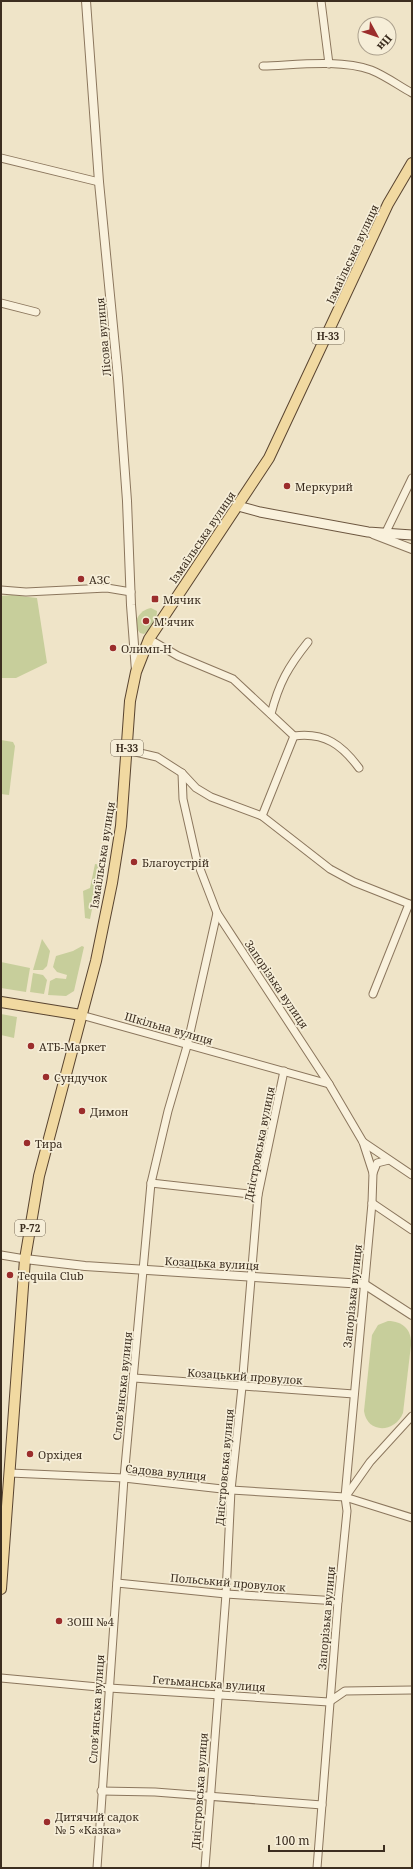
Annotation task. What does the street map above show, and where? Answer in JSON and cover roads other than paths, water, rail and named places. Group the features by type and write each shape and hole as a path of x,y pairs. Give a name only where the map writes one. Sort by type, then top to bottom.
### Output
{"main road":[{"name":"Ізмаїльська вулиця","path":"1,1590 25,1259 39,1176 96,961 112,884 121,826 130,701 136,672 149,640 269,458 388,204 412,163"},
{"path":"238,506 260,512 368,532 412,535"},
{"name":"Шкільна вулиця","path":"1,1002 81,1015"}],"street":[{"name":"Лісова вулиця","path":"86,1 99,182 118,378 127,501 136,672"},
{"path":"321,1 329,64"},
{"path":"263,66 329,64 360,67 372,71 412,93"},
{"path":"1,158 99,182"},
{"path":"1,303 36,312"},
{"path":"385,534 412,478"},
{"path":"368,532 412,549"},
{"path":"1,590 42,591 107,588 131,592"},
{"path":"149,640 178,656 233,679 294,736 305,735 326,738 339,746 360,768"},
{"path":"271,714 280,682 308,642"},
{"path":"262,816 294,736"},
{"path":"127,750 156,757 182,773 196,788 210,797 262,816 330,869 354,882 411,904 373,994"},
{"name":"Запорізька вулиця","path":"182,773 183,799 197,862 217,913 329,1084 363,1142 373,1174 372,1203 345,1497 347,1511 329,1702 317,1868"},
{"name":"Словʼянська вулиця","path":"97,1868 124,1478 151,1183 168,1111 187,1046 217,913"},
{"name":"Шкільна вулиця","path":"81,1015 187,1046 329,1084"},
{"name":"Дністровська вулиця","path":"205,1868 226,1594 231,1490 242,1387 258,1195 284,1071"},
{"path":"363,1142 412,1175"},
{"path":"373,1174 377,1163 389,1160"},
{"path":"151,1183 209,1191 258,1195"},
{"path":"372,1203 412,1230"},
{"name":"Козацька вулиця","path":"1,1255 25,1259 144,1270 364,1284 412,1315"},
{"name":"Козацький провулок","path":"134,1378 354,1394"},
{"path":"345,1497 370,1462 412,1416"},
{"name":"Садова вулиця","path":"10,1473 124,1478 231,1490 345,1497 412,1518"},
{"name":"Польський провулок","path":"117,1583 226,1594 338,1601"},
{"name":"Гетьманська вулиця","path":"1,1678 217,1696 329,1702"},
{"path":"329,1702 345,1690 412,1690"},
{"path":"102,1791 155,1792 322,1805"}],"place":[{"name":"Меркурий","path":"287,486"},
{"name":"АЗС","path":"81,579"},
{"name":"Мячик","path":"155,599"},
{"name":"М'ячик","path":"146,621"},
{"name":"Олимп-Н","path":"113,648"},
{"name":"Благоустрій","path":"134,862"},
{"name":"АТБ-Маркет","path":"31,1046"},
{"name":"Сундучок","path":"46,1077"},
{"name":"Димон","path":"82,1111"},
{"name":"Тира","path":"27,1143"},
{"name":"Tequila Club","path":"10,1275"},
{"name":"Орхідея","path":"30,1454"},
{"name":"ЗОШ №4","path":"59,1621"},
{"name":"Дитячий садок № 5 «Казка»","path":"47,1822"}]}
